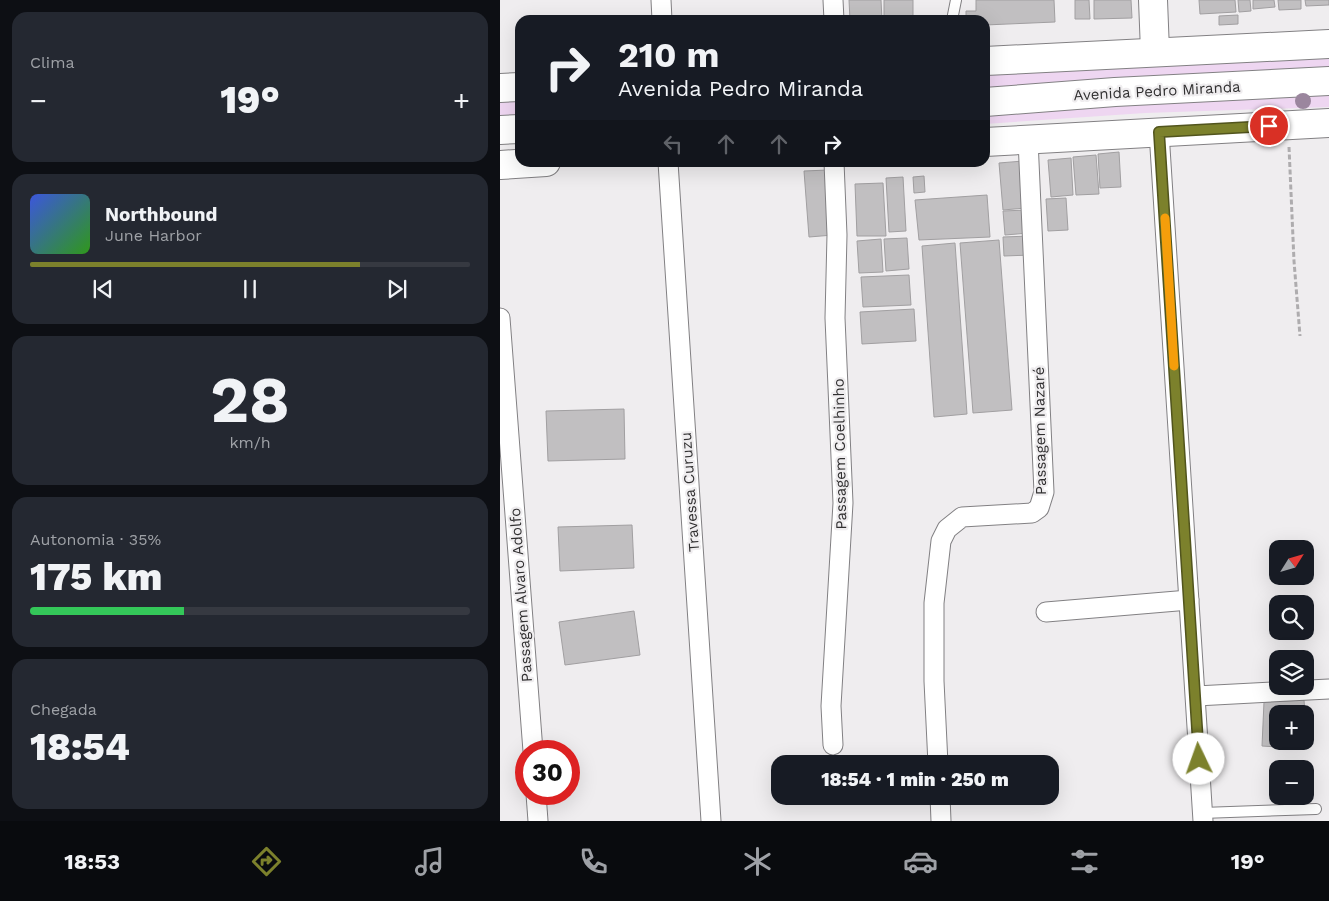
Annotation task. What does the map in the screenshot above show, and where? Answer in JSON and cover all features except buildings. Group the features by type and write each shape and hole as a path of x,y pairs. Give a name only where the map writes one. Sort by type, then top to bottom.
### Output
{"main road":[{"path":"1153,0 1155,51"},
{"path":"990,61 1114,55 1155,51 1329,44"},
{"name":"Avenida Pedro Miranda","path":"990,102 1115,92 1329,82"},
{"path":"500,88 515,87"},
{"path":"990,142 1329,123"},
{"path":"500,130 515,129"},
{"path":"500,165 515,164"}],"street":[{"path":"661,0 662,15"},
{"path":"833,0 834,15"},
{"path":"1159,132 1196,696 1202,817"},
{"name":"Passagem Nazaré","path":"938,755 934,681 934,603 941,541 947,529 962,517 1032,513 1039,508 1044,492 1028,140"},
{"name":"Travessa Curuzu","path":"668,167 711,821"},
{"name":"Passagem Coelhinho","path":"833,745 831,706 843,502 835,318 837,235 834,167"},
{"name":"Passagem Alvaro Adolfo","path":"500,318 506,488 532,740"},
{"path":"1046,612 1189,600"},
{"path":"1196,696 1329,689"},
{"path":"537,805 538,821"},
{"path":"940,805 941,821"}],"lane":[{"path":"953,15 956,0"},
{"path":"1202,817 1316,809"}],"path":[{"path":"1288,125 1294,261 1300,336"}],"shaded area":[{"path":"1329,50 1329,73 990,91 990,70"},
{"path":"1329,87 1329,107 1145,113 990,124 990,106"},
{"path":"515,96 515,117 500,118 500,97"}],"slow traffic":[{"path":"1165,218 1174,366"}],"route":[{"path":"1199,759 1159,132 1269,126"}]}
